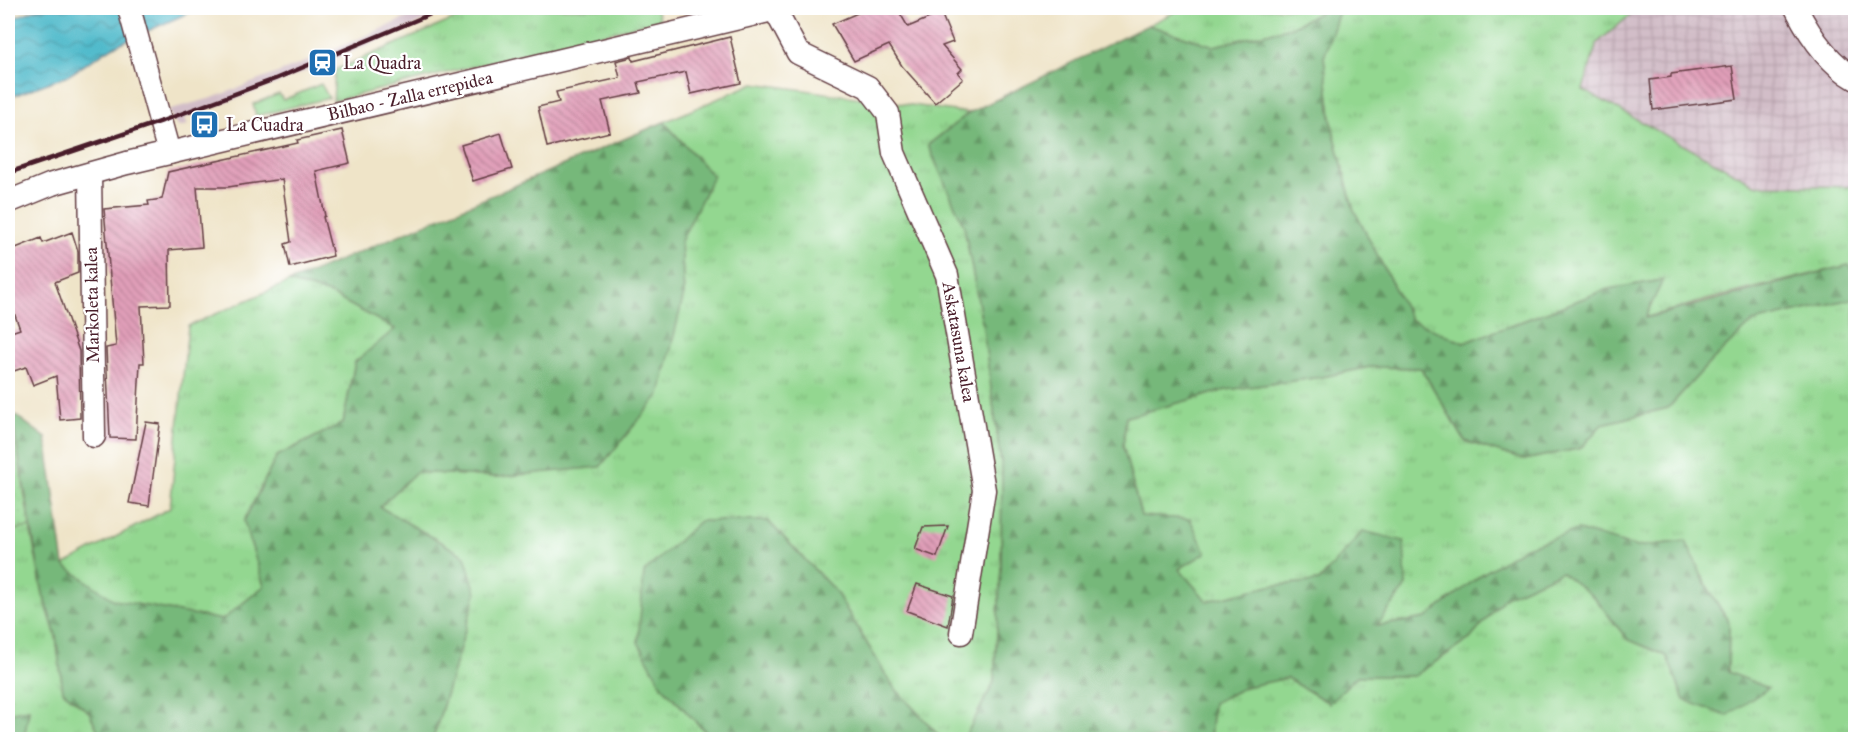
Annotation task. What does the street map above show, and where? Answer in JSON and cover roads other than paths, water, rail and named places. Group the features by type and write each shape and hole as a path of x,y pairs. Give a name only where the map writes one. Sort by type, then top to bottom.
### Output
{"street":[{"path":"129,8 169,153"},
{"name":"Bilbao - Zalla errepidea","path":"8,202 52,184 169,153 776,8"},
{"name":"Askatasuna kalea","path":"776,8 798,53 868,87 888,113 894,153 948,275 984,490 961,633"},
{"path":"1796,8 1814,40 1840,70 1856,79"},
{"name":"Markoleta kalea","path":"90,174 94,436"}],"water":[{"path":"39,8 199,8 112,47 69,75 8,98 8,20"}],"railway":[{"path":"8,173 162,121 275,79 445,8"}],"place":[{"name":"La Quadra","path":"322,63"},
{"name":"La Cuadra","path":"205,125"}]}
